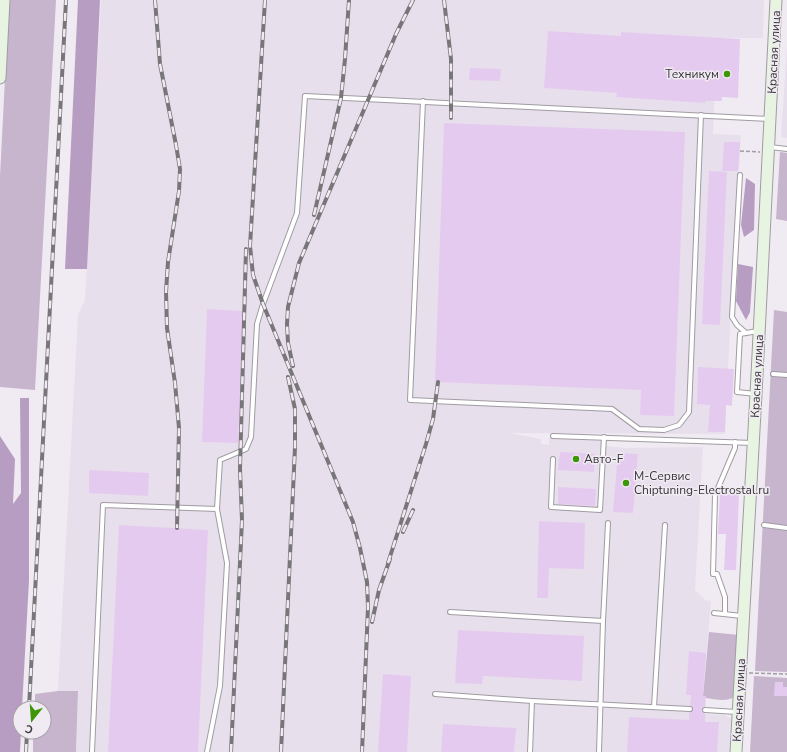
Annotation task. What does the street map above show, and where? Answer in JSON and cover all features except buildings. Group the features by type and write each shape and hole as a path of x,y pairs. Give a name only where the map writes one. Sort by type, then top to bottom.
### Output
{"main road":[{"path":"0,78 4,0"},
{"name":"Красная улица","path":"736,752 754,443 767,150 776,0"}],"lane":[{"path":"207,752 220,686 227,563 217,509 220,460 246,449 251,437 257,324 262,304 297,213 305,96 770,119"},
{"path":"423,101 410,400 612,409 639,429 664,430 679,425 689,412 701,116"},
{"path":"767,150 787,149"},
{"path":"740,175 732,317 737,325 746,333"},
{"path":"756,394 737,392 740,334 759,331"},
{"path":"773,374 787,375"},
{"path":"553,436 754,443"},
{"path":"553,459 551,507 600,510 604,437"},
{"path":"725,614 725,597 717,574 713,574 715,496 735,448 735,442"},
{"path":"92,752 103,505 217,509"},
{"path":"599,752 608,523"},
{"path":"654,706 665,525"},
{"path":"764,526 787,528"},
{"path":"450,612 603,621"},
{"path":"714,613 744,616"},
{"path":"435,694 532,701 690,709"},
{"path":"530,752 532,701"},
{"path":"705,710 739,712"}],"path":[{"path":"740,151 767,150"},
{"path":"741,672 787,674"}],"shaded area":[{"path":"9,0 56,0 35,390 0,387 0,176"},
{"path":"78,0 100,0 87,269 65,269"},
{"path":"101,0 764,0 763,38 717,38 713,134 741,135 725,434 510,433 541,439 541,444 549,445 549,438 606,441 606,446 624,448 703,447 695,590 705,600 711,601 703,695 706,696 705,714 725,715 732,719 730,752 76,752 78,692 58,691 78,315 85,300"},
{"path":"787,46 787,138 781,137"},
{"path":"780,152 787,153 787,221 776,219"},
{"path":"746,178 755,184 754,230 744,237 741,225"},
{"path":"738,264 753,267 750,312 746,320 736,301"},
{"path":"774,310 787,312 787,672 755,671"},
{"path":"20,398 29,398 29,580 22,700 12,700 12,740 21,740 20,752 0,752 0,436 15,459 13,504 21,493"},
{"path":"709,632 739,635 736,695 730,699 717,700 703,696"},
{"path":"754,676 787,678 787,752 750,752"},
{"path":"58,691 78,691 76,752 33,752 33,740 52,740 52,700 35,700 35,694"}],"railway":[{"path":"29,700 66,0"},
{"path":"155,0 160,64 180,169 179,191 168,262 166,292 167,328 175,383 179,428 177,528"},
{"path":"265,0 250,246 253,275 263,304 353,522 360,548 367,582 368,607 362,752"},
{"path":"314,215 341,98 349,0"},
{"path":"293,366 288,343 287,324 288,307 299,263 396,34 413,0"},
{"path":"444,0 451,59 451,118"},
{"path":"231,752 242,520 240,469 246,249"},
{"path":"281,752 295,447 295,409 288,377"},
{"path":"388,563 433,419 438,382"},
{"path":"403,532 413,510"},
{"path":"372,622 379,590 390,559"},
{"path":"26,752 27,740"}],"place":[{"name":"Техникум","path":"727,74"},
{"name":"Авто-F","path":"576,459"},
{"name":"M-Сервис Chiptuning-Electrostal.ru","path":"626,483"}]}
